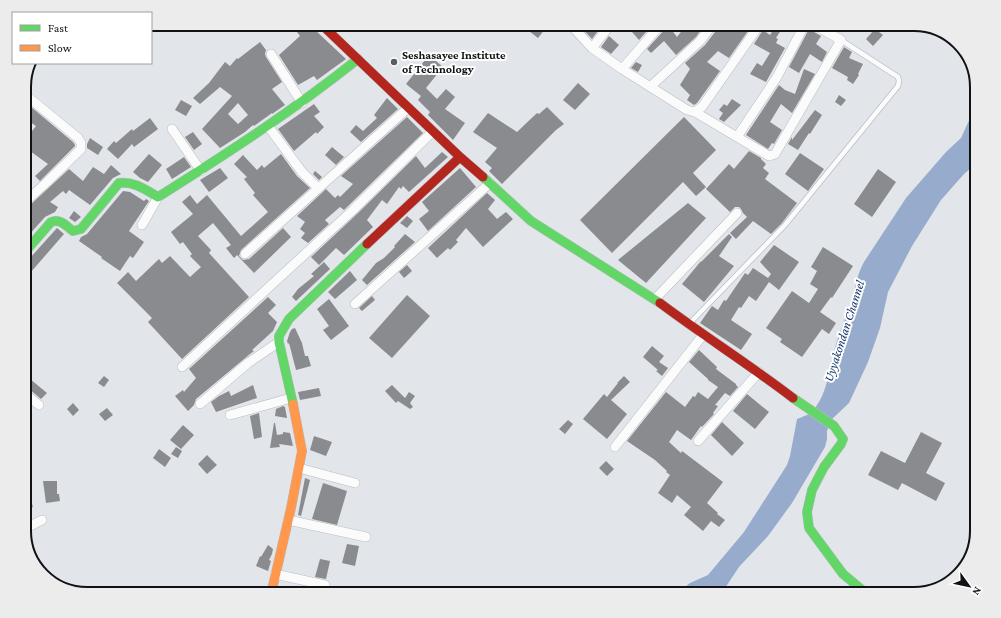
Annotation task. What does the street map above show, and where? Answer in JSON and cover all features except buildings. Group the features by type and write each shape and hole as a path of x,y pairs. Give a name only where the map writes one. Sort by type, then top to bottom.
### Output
{"street":[{"path":"328,31 460,157 531,221 656,299 703,335 759,372 806,408 834,426 843,439 820,473 812,490 807,512 809,528 843,574 859,587"},
{"path":"576,31 592,48 622,69 687,110 695,112 769,156 775,154 841,40 825,31"},
{"path":"592,48 605,31"},
{"path":"622,69 655,31"},
{"path":"650,87 700,41 708,31"},
{"path":"695,112 702,107 755,31"},
{"path":"737,137 778,77 801,31"},
{"path":"271,54 302,103"},
{"path":"142,225 158,197 201,171 302,103 358,59"},
{"path":"31,99 78,138 81,143 81,149 31,197"},
{"path":"245,254 408,108"},
{"path":"268,126 302,172 318,188"},
{"path":"172,129 201,171"},
{"path":"182,367 353,210 433,131"},
{"path":"272,587 300,468 302,451 279,342 283,328 289,319 404,208 460,157"},
{"path":"31,245 51,222 55,220 60,221 73,231 81,229 119,183 124,182 134,185 158,197"},
{"path":"355,304 490,183"},
{"path":"656,299 737,213"},
{"path":"615,447 703,335"},
{"path":"200,404 248,363 279,342"},
{"path":"698,441 759,372"},
{"path":"230,415 291,398"},
{"path":"31,399 39,405"},
{"path":"300,468 355,483"},
{"path":"31,526 42,520"},
{"path":"288,520 366,537"},
{"path":"275,574 325,585"}],"lane":[{"path":"689,324 786,225 898,86 898,77 841,40"}],"water":[{"name":"Uyyakondan Channel","path":"970,118 970,169 941,200 912,246 888,292 880,328 868,362 849,403 831,420 827,431 825,447 792,503 768,536 739,567 726,587 685,587 690,583 708,575 744,532 787,465 797,419 812,412 822,395 832,359 851,303 856,282 864,262 906,198 946,152 961,138"}],"traffic: fast":[{"path":"31,245 51,222 54,221 60,222 73,231 81,229 119,183 130,183 158,197 260,131 310,96 358,59"},
{"path":"483,177 531,221 660,303"},
{"path":"293,404 279,342 279,336 289,319 367,244"},
{"path":"793,398 834,426 843,439 824,467 812,490 807,512 809,528 843,574 859,587"}],"traffic: slow":[{"path":"273,587 291,508 302,451 293,404"}],"traffic: jam":[{"path":"328,31 460,157 483,177"},
{"path":"367,244 460,157"},
{"path":"660,303 793,398"}],"place":[{"name":"Seshasayee Institute of Technology","path":"394,62"}]}
